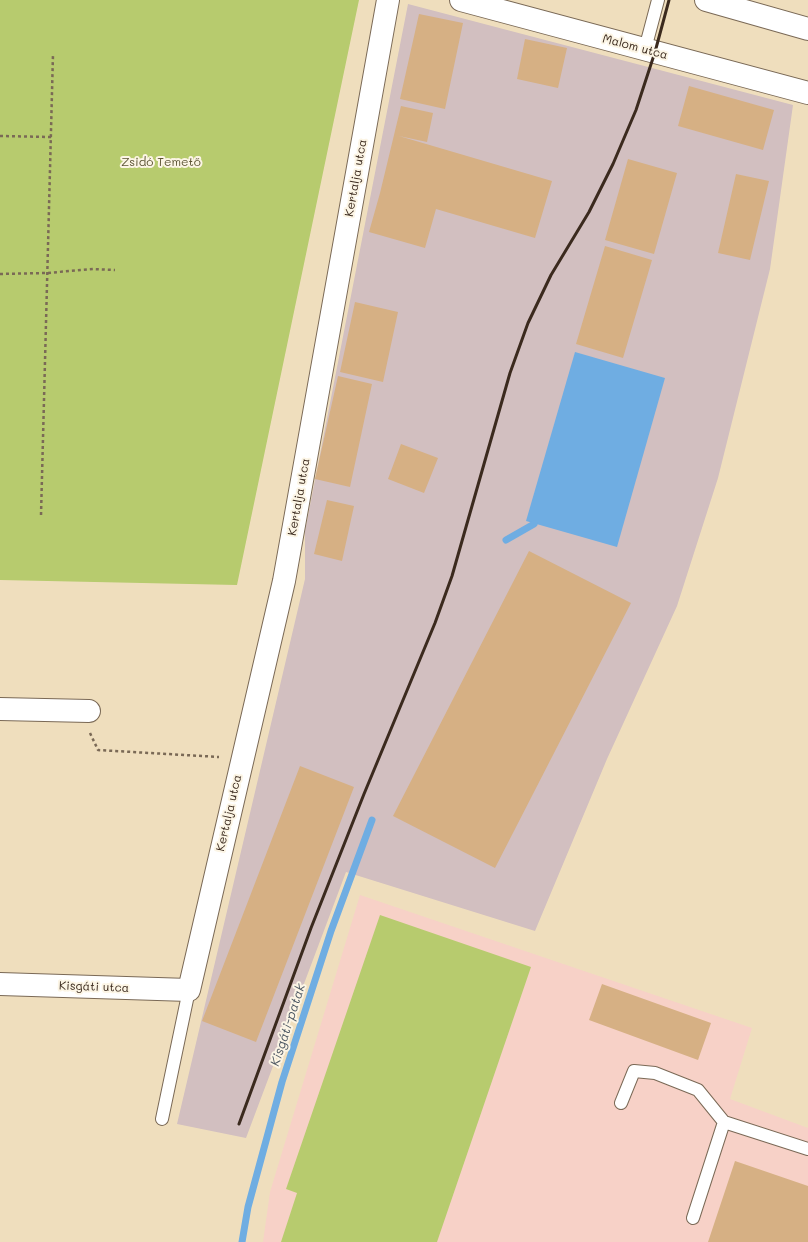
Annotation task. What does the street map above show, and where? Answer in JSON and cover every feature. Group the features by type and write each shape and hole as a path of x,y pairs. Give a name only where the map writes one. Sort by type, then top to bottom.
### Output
{"street":[{"name":"Kertalja utca","path":"189,990 284,581 388,0"},
{"name":"Malom utca","path":"461,0 808,93"},
{"path":"706,0 808,29"},
{"path":"0,709 89,711"},
{"name":"Kisgáti utca","path":"0,984 189,990"}],"lane":[{"path":"645,49 658,0"},
{"path":"162,1119 189,990"},
{"path":"621,1103 634,1071 655,1073 698,1090 724,1122 808,1149"},
{"path":"693,1218 724,1122"}],"path":[{"path":"40,515 53,54"},
{"path":"0,136 50,137"},
{"path":"0,274 47,273 93,269 116,270"},
{"path":"98,750 242,758"}],"shaded area":[{"path":"408,4 793,105 770,269 718,478 677,606 607,759 535,931 346,872 246,1138 177,1124 305,579 305,531"},
{"path":"360,895 752,1028 730,1099 808,1128 808,1242 263,1242 270,1192"}],"green space":[{"name":"Zsidó Temető","path":"0,0 359,0 237,585 0,580"},
{"path":"380,915 531,967 437,1242 281,1242 297,1193 286,1189"}],"water":[{"path":"575,352 665,378 617,547 526,521"}],"building":[{"path":"419,14 463,23 445,109 400,99"},
{"path":"525,39 567,48 558,88 517,79"},
{"path":"689,86 774,110 763,150 678,126"},
{"path":"401,106 433,113 427,142 399,136 552,181 535,238 436,209 425,248 369,232"},
{"path":"628,159 677,173 654,254 605,240"},
{"path":"736,174 769,181 750,260 718,253"},
{"path":"605,246 652,260 623,358 576,344"},
{"path":"355,302 398,312 383,382 340,372"},
{"path":"338,376 372,384 350,487 315,479"},
{"path":"401,444 438,458 424,493 388,479"},
{"path":"327,500 354,506 342,561 314,554"},
{"path":"529,551 631,603 495,868 393,816"},
{"path":"300,766 354,787 256,1042 202,1021"},
{"path":"602,984 711,1023 698,1060 589,1020"},
{"path":"735,1161 808,1186 808,1242 708,1242"}],"waterway":[{"path":"506,540 534,524"},
{"name":"Kisgáti-patak","path":"242,1242 248,1207 282,1082 331,931 372,820"}],"railway":[{"path":"239,1124 311,928 364,794 435,623 452,576 510,373 528,323 551,275 589,212 613,164 636,110 655,52 669,0"}]}
